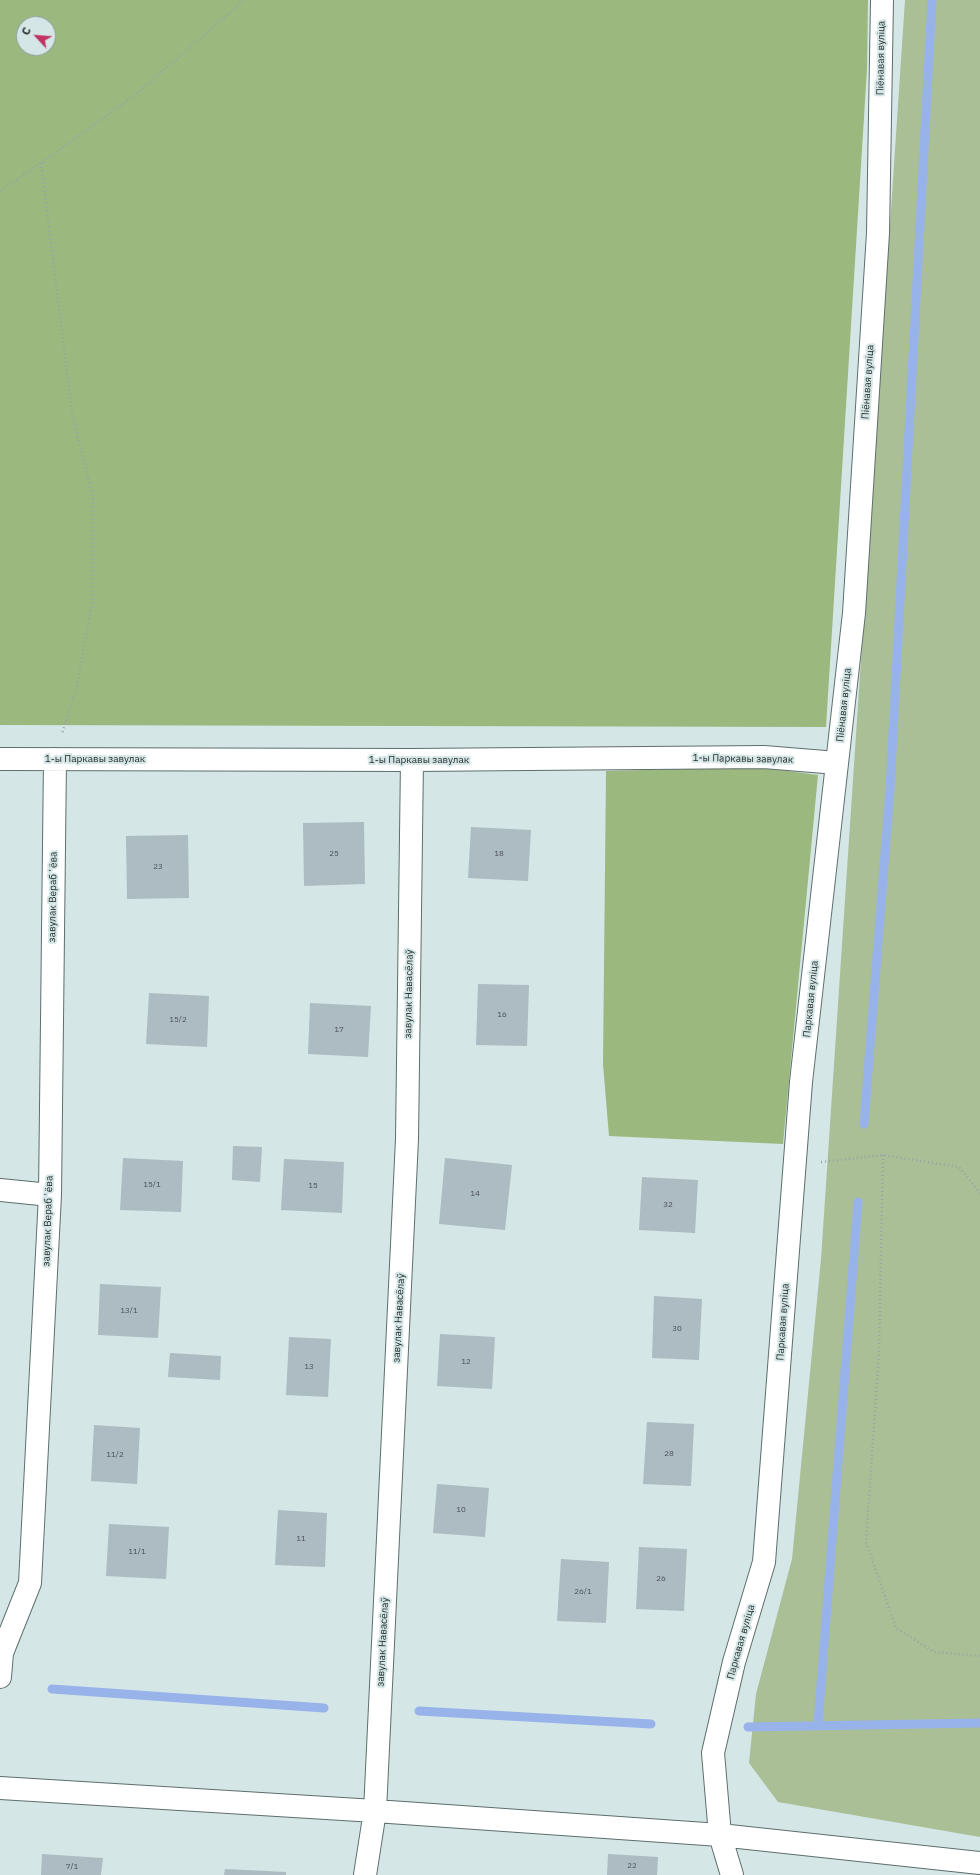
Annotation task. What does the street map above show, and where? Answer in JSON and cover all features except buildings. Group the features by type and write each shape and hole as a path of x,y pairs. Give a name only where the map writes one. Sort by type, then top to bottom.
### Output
{"street":[{"name":"Піёнавая вуліца","path":"837,762 854,613 877,249 882,0"},
{"name":"1-ы Паркавы завулак","path":"0,758 55,760 412,760 764,757 837,762"},
{"name":"завулак Верабʼёва","path":"0,1677 1,1652 30,1583 50,1195 55,760"},
{"name":"завулак Навасёлаў","path":"365,1875 375,1810 407,1139 412,760"},
{"name":"Паркавая вуліца","path":"732,1875 720,1835 713,1753 734,1662 764,1562 801,1082 837,762"},
{"path":"0,1190 50,1195"},
{"path":"0,1788 375,1810 720,1835 980,1863"}],"path":[{"path":"0,191 135,95 244,0"},
{"path":"41,163 72,413 93,499 92,604 77,685 55,760"},
{"path":"795,1165 882,1155 959,1167 980,1193"},
{"path":"882,1155 879,1352 866,1542 896,1628 934,1652 980,1656"}],"green space":[{"path":"0,0 868,0 867,69 826,727 0,725"},
{"path":"905,0 980,0 980,1837 778,1802 749,1763 756,1694 792,1559 821,1259"},
{"path":"758,767 818,775 783,1144 609,1136 603,1064 606,771"}],"waterway":[{"path":"864,1124 890,789 932,0"},
{"path":"818,1724 858,1202"},
{"path":"52,1689 324,1708"},
{"path":"419,1711 651,1724"},
{"path":"748,1727 980,1723"}]}
